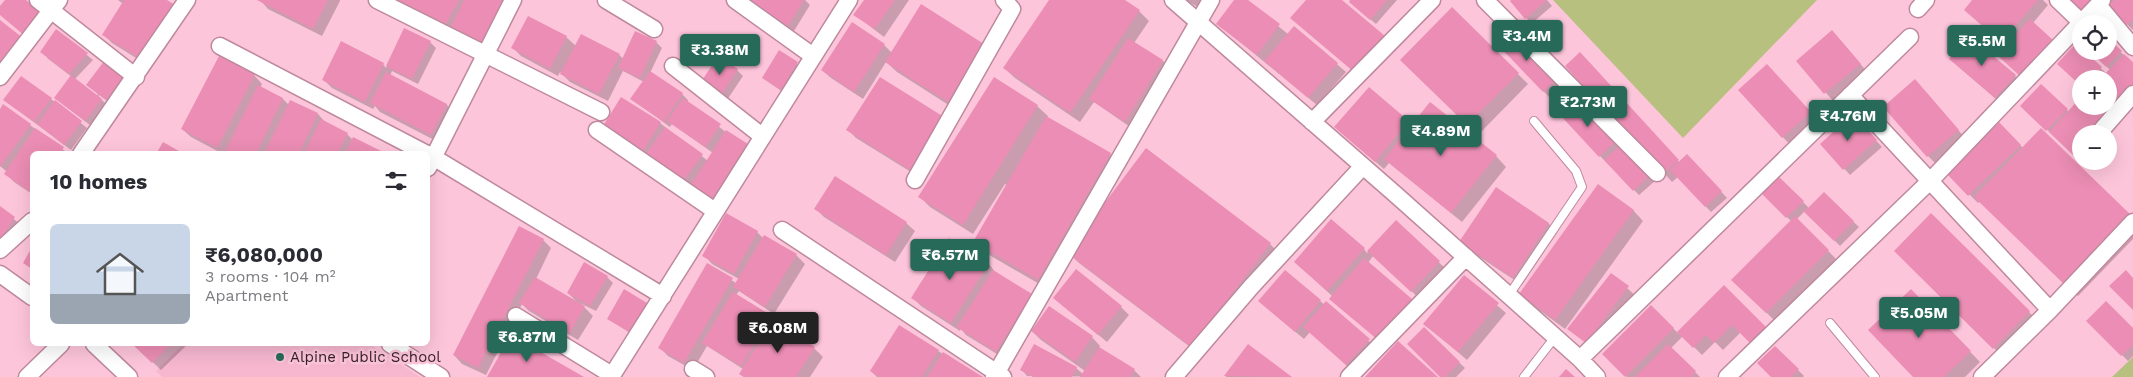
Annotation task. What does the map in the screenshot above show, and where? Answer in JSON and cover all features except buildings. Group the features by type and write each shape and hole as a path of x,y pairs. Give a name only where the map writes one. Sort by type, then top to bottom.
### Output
{"street":[{"path":"38,0 56,5 136,77"},
{"path":"83,151 188,0"},
{"path":"377,0 601,112"},
{"path":"430,156 514,0"},
{"path":"606,0 654,29"},
{"path":"735,0 813,56"},
{"path":"516,316 612,376 848,0"},
{"path":"1173,0 1466,257 1597,377"},
{"path":"782,230 998,376 1211,0"},
{"path":"1485,0 1657,172"},
{"path":"2058,0 2074,15"},
{"path":"1312,122 1430,1"},
{"path":"915,180 1011,3"},
{"path":"2088,15 2100,3 2133,47"},
{"path":"0,77 56,5"},
{"path":"1727,377 1930,181 2072,31"},
{"path":"1580,360 1910,37"},
{"path":"220,46 416,151"},
{"path":"673,66 762,136"},
{"path":"2106,125 2133,94"},
{"path":"1850,95 2050,310"},
{"path":"597,130 716,211"},
{"path":"430,159 662,296"},
{"path":"1174,377 1251,287 1363,166"},
{"path":"1982,377 2050,310 2133,222"},
{"path":"0,250 30,223"},
{"path":"1349,377 1466,257"},
{"path":"0,274 30,295"},
{"path":"27,377 59,346"},
{"path":"96,346 129,377"},
{"path":"393,346 441,377"}],"lane":[{"path":"1509,296 1582,187 1576,171 1534,121"},
{"path":"1830,323 1875,377"},
{"path":"1524,377 1555,337"}],"shaded area":[{"name":"Alpine Public School","path":"181,346 373,346 420,377 162,377 156,371"}],"green space":[{"path":"1553,0 1817,0 1683,138"},
{"path":"2133,357 2133,377 2112,377"}],"place":[{"name":"Alpine Public School","path":"280,357"}]}
